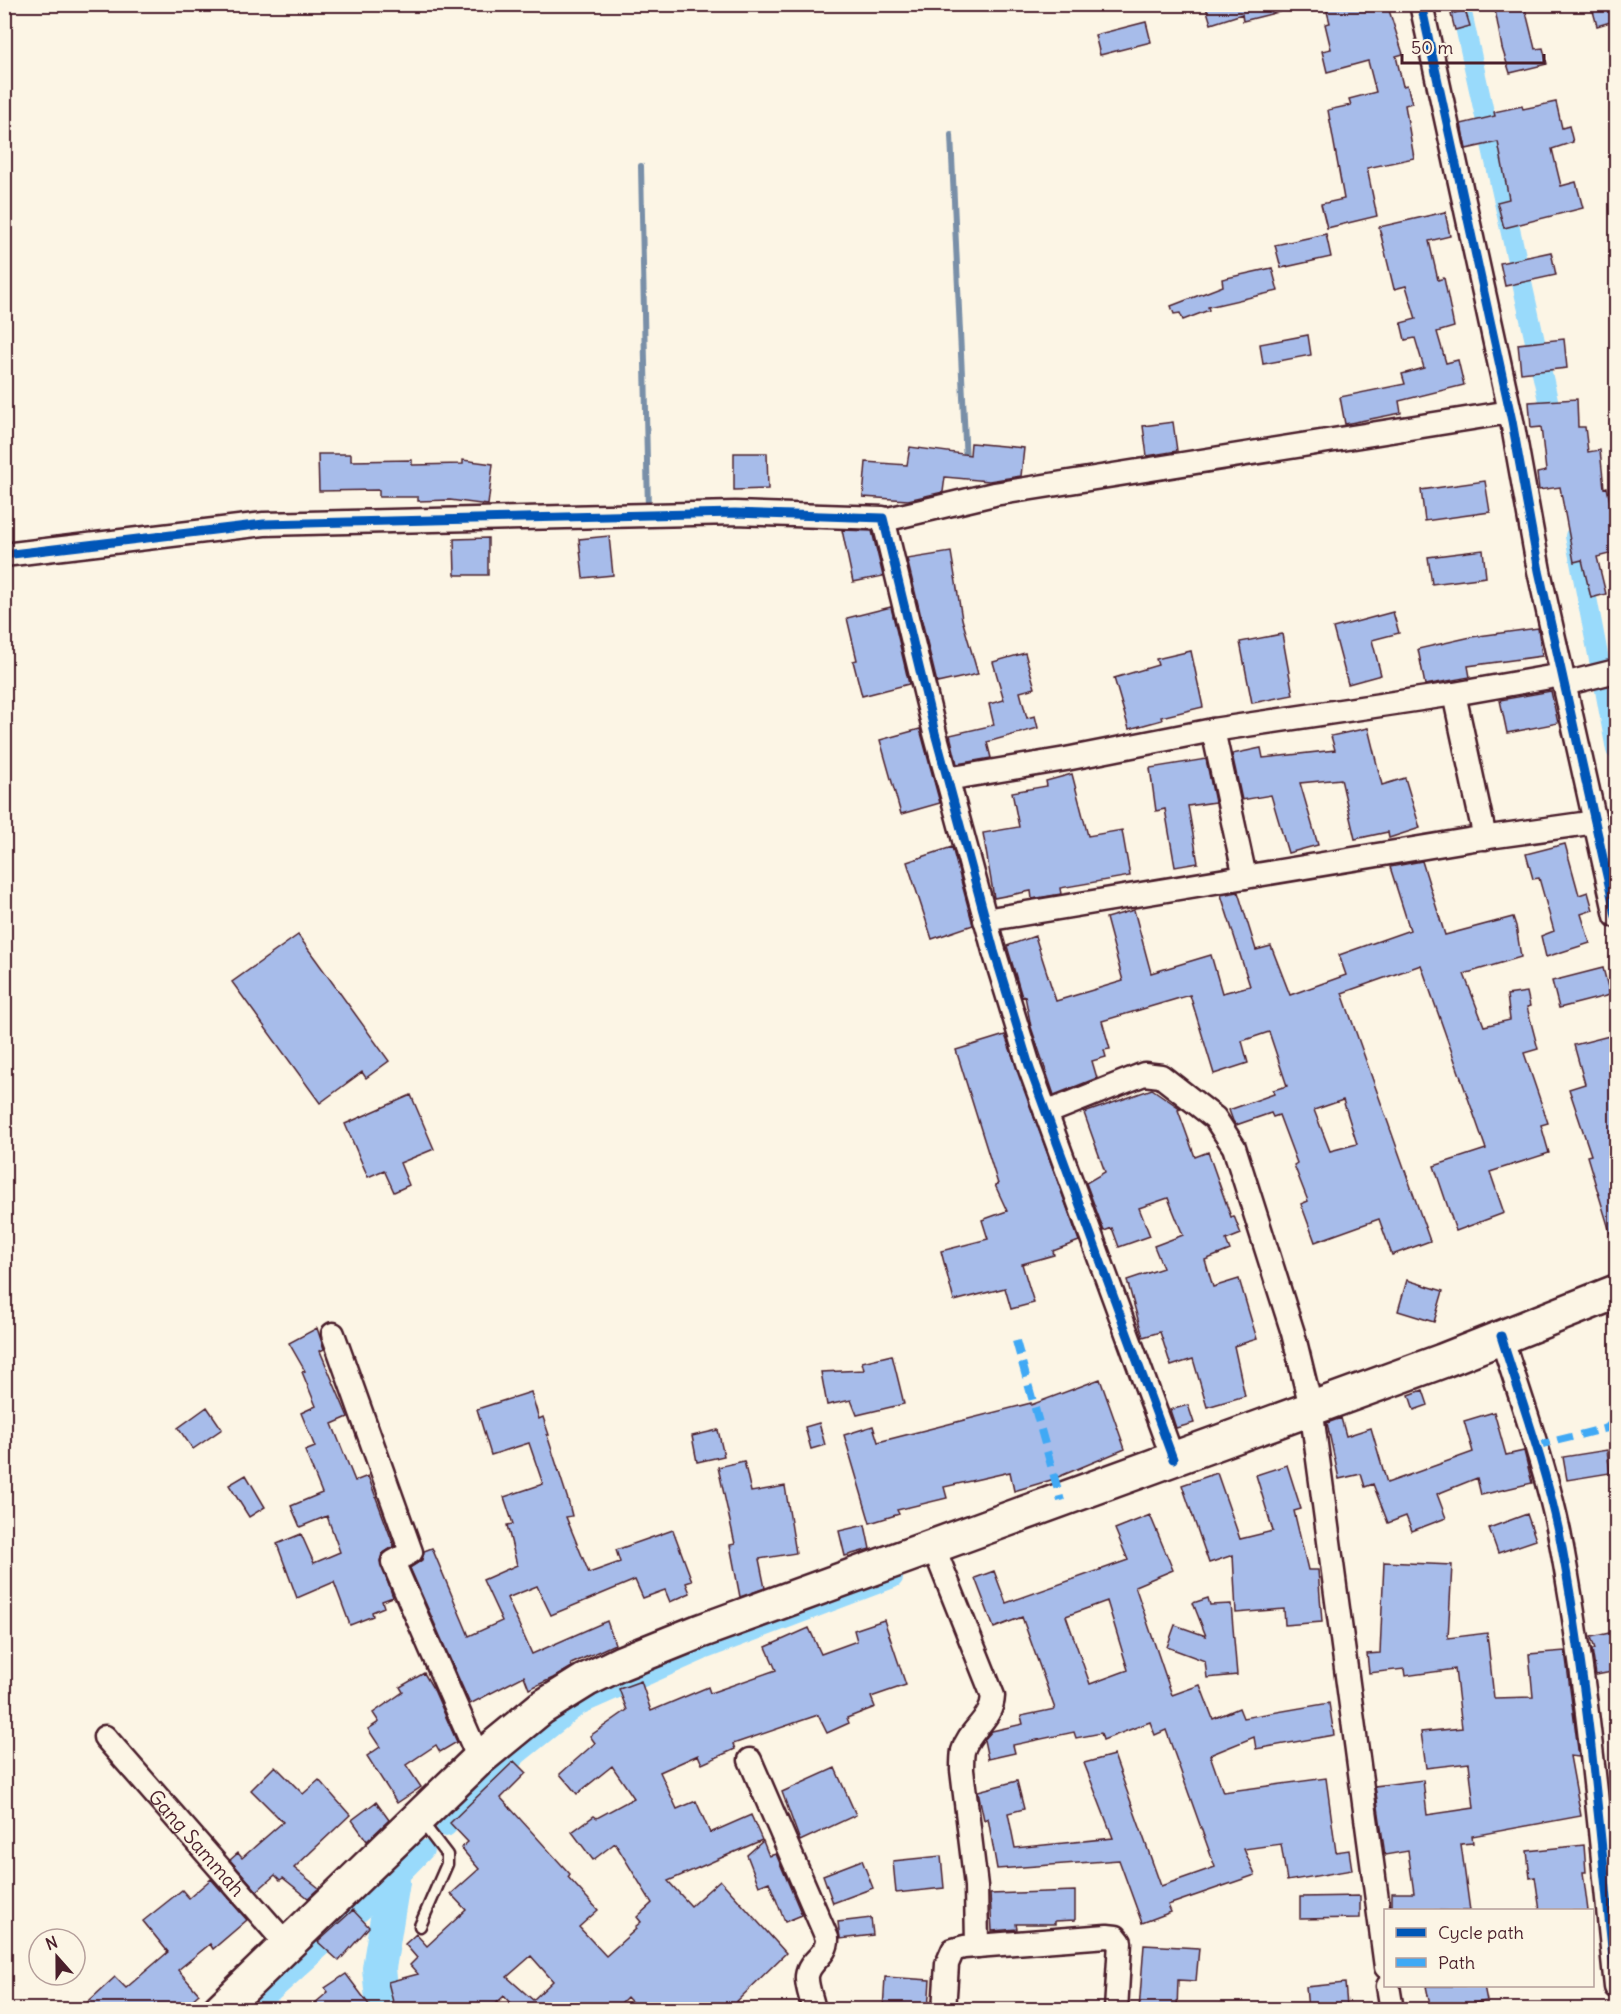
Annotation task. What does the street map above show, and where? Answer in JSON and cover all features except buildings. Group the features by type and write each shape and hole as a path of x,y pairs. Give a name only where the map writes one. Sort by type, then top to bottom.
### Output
{"main road":[{"path":"220,2010 479,1760 541,1708 586,1680 621,1663 698,1632 934,1548 1311,1407 1442,1361 1617,1292"}],"street":[{"path":"1420,4 1510,412 1539,571 1616,912"},
{"path":"4,555 264,524 735,513 878,517 884,520 994,494 1510,412"},
{"path":"884,520 901,600 947,779 985,920 1030,1069 1173,1459"},
{"path":"947,779 1066,759 1213,730 1617,671"},
{"path":"1454,694 1485,838"},
{"path":"1213,730 1245,877"},
{"path":"985,920 1596,822"},
{"path":"1046,1113 1144,1074 1152,1074 1161,1076 1222,1126 1234,1147 1293,1333 1311,1407 1384,1952"},
{"path":"333,1334 411,1552 393,1562 479,1760"},
{"path":"1501,1336 1549,1489 1561,1543 1590,1719 1617,1987"},
{"path":"934,1548 993,1696 985,1719 970,1736 963,1751 962,1770 976,1886 977,1946"},
{"name":"Gang Sammah","path":"105,1737 288,1946"},
{"path":"750,1760 827,1938 824,1952 809,1969 807,1977 814,2010"},
{"path":"944,2010 949,1954 964,1947 1116,1937 1120,1950 1116,2010"},
{"path":"1388,1987 1392,2010"}],"lane":[{"path":"419,1819 447,1855 447,1864 420,1926"}],"waterway":[{"path":"1460,4 1554,427"},
{"path":"951,135 966,463"},
{"path":"641,166 648,510"},
{"path":"1575,536 1599,660"},
{"path":"1605,690 1616,750"},
{"path":"446,1827 518,1754 579,1705 703,1650 893,1578"},
{"path":"252,2010 393,1882 424,1850"},
{"path":"383,2010 379,1968 393,1882"}],"marked path":[{"path":"1016,1341 1061,1501"},
{"path":"1535,1446 1607,1428 1616,1419"}],"cycle path":[{"path":"1421,4 1512,421 1539,571 1616,916"},
{"path":"4,555 264,524 735,513 883,518 935,733 994,951 1030,1069 1173,1459"},
{"path":"1501,1336 1547,1482 1569,1588 1592,1759 1616,1987"}]}
